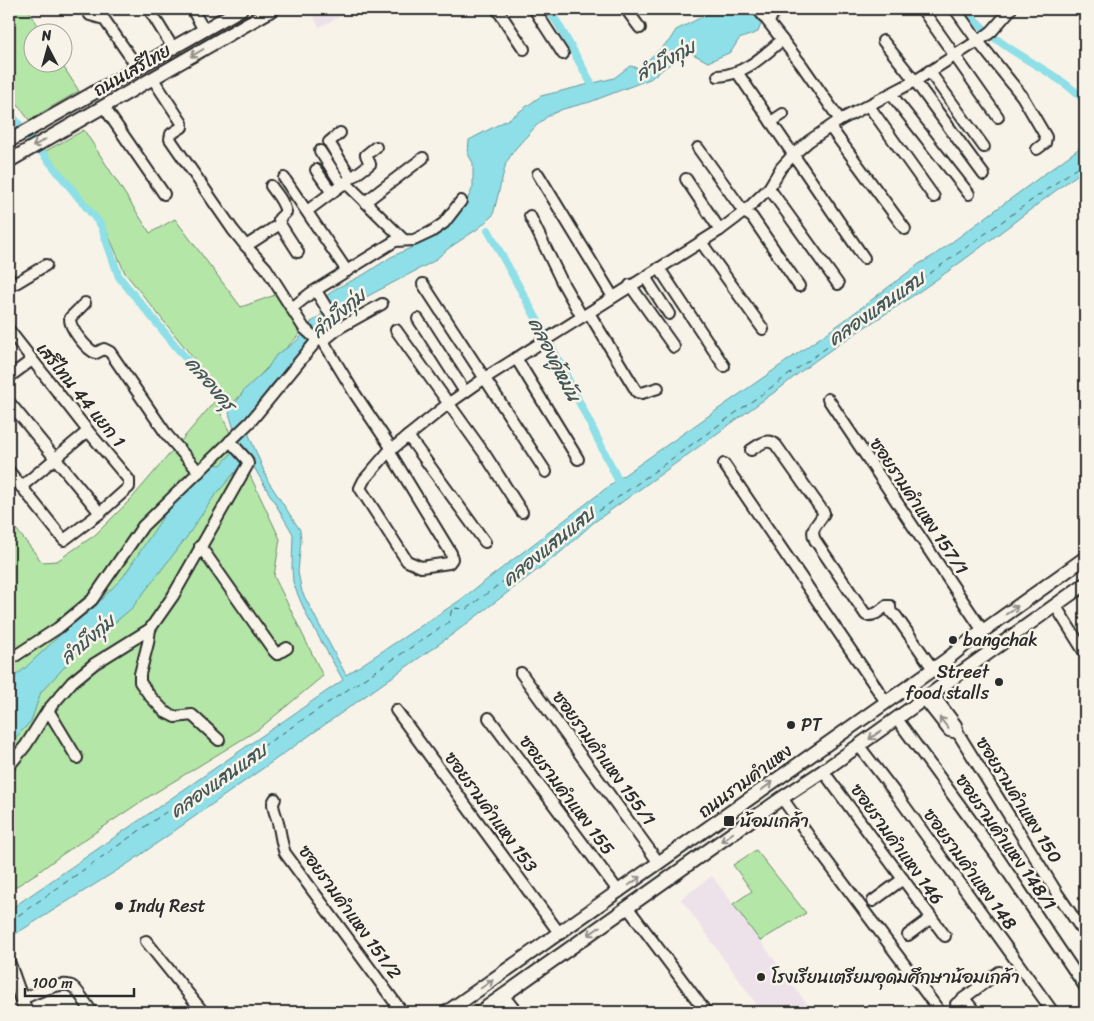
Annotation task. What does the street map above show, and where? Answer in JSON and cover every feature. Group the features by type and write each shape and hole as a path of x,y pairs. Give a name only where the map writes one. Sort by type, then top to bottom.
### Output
{"main road":[{"name":"ถนนเสรีไทย","path":"9,161 273,9"},
{"name":"ถนนเสรีไทย","path":"9,141 204,30 232,11"},
{"path":"232,11 239,28"},
{"name":"ถนนรามคำแหง","path":"448,1012 933,669 983,631 1083,563"},
{"name":"ถนนรามคำแหง","path":"480,1012 782,798 859,746 1085,584"},
{"path":"9,964 26,1012"}],"street":[{"path":"86,9 90,15 104,19 138,68"},
{"path":"149,9 173,48"},
{"path":"192,9 204,30"},
{"path":"497,9 524,48"},
{"path":"534,9 563,54"},
{"path":"626,9 640,28"},
{"path":"758,9 801,64 840,120"},
{"path":"769,22 775,9"},
{"path":"922,9 998,117"},
{"path":"955,9 985,35 1022,96 1046,137 1045,144 1037,149"},
{"path":"152,79 182,123 182,127 171,134 170,139 233,230 266,268 305,330 319,339 391,450 451,553 452,559 449,563 424,567 407,561 360,488 364,480 391,450 448,404 485,378 720,230 744,212 769,188 781,168 794,154 840,120 915,81 985,35 1011,9"},
{"path":"718,76 737,72 749,66 782,40"},
{"path":"883,41 984,175"},
{"path":"737,72 864,258"},
{"path":"929,72 984,147"},
{"path":"891,94 969,194"},
{"path":"869,106 934,197"},
{"path":"104,107 164,194"},
{"path":"771,122 783,114"},
{"path":"830,127 905,229"},
{"path":"340,133 329,141 346,182"},
{"path":"307,211 370,164 366,155 376,147"},
{"path":"698,148 744,212 752,217 798,286"},
{"path":"320,150 346,182 404,240"},
{"path":"365,202 423,158"},
{"path":"316,170 332,193"},
{"path":"538,174 613,297"},
{"path":"284,178 347,271"},
{"path":"686,179 720,230"},
{"path":"271,186 286,209 286,212 279,219 280,224 298,252"},
{"path":"769,188 838,284"},
{"path":"292,308 390,244 399,240 414,240 431,232 444,223 462,201"},
{"path":"530,216 562,282 638,392 642,393 658,388"},
{"path":"246,246 280,224"},
{"path":"701,242 763,329"},
{"path":"9,278 12,282 16,283 46,265"},
{"path":"659,268 724,366"},
{"path":"645,277 669,314"},
{"path":"422,284 546,472"},
{"path":"630,285 674,347"},
{"path":"316,291 337,325"},
{"path":"85,303 70,318 70,326 90,351 96,353 104,349 110,352 167,435 199,472"},
{"path":"9,660 58,628 92,600 143,526 232,442 319,339 337,325 382,304"},
{"path":"418,319 465,392"},
{"name":"เสรีไทน 44 แยก 1","path":"9,330 88,432 129,480 129,487 100,513"},
{"path":"396,330 484,453 522,512"},
{"path":"516,358 578,459"},
{"path":"9,377 32,360"},
{"name":"ซอยรามคำแหง 157/1","path":"828,399 983,631"},
{"path":"9,402 100,513 64,540 9,472"},
{"path":"21,487 88,432"},
{"path":"408,436 485,542"},
{"path":"750,450 768,440 776,445 824,513 812,533 866,614 871,616 886,606 894,606 897,612 896,616 933,669"},
{"path":"9,766 26,745 48,710 72,682 94,664 150,629 173,596 248,464 232,442"},
{"path":"724,464 886,702"},
{"path":"200,546 274,651 278,654 287,648"},
{"path":"1055,605 1085,653"},
{"path":"150,629 140,682 165,712 176,717 192,715 219,740"},
{"name":"ซอยรามคำแหง 155/1","path":"521,673 660,863"},
{"name":"ซอยรามคำแหง 150","path":"928,696 956,725 958,733 1085,934"},
{"path":"48,710 77,758"},
{"name":"ซอยรามคำแหง 153","path":"396,710 560,934"},
{"name":"ซอยรามคำแหง 155","path":"489,718 619,892"},
{"name":"ซอยรามคำแหง 148/1","path":"897,719 997,856 1085,987"},
{"name":"ซอยรามคำแหง 148","path":"859,746 896,794 1053,1012"},
{"name":"ซอยรามคำแหง 146","path":"823,771 945,936"},
{"path":"782,798 940,1012"},
{"name":"ซอยรามคำแหง 151/2","path":"275,799 273,810 278,822 282,845 286,852 402,1012"},
{"path":"874,901 902,879"},
{"path":"628,908 706,1012"},
{"path":"908,935 931,918"},
{"path":"146,941 203,1012"},
{"path":"954,1005 999,972"},
{"path":"21,999 50,988 66,985 74,987 92,1012"},
{"path":"501,997 517,1012"},
{"path":"501,997 504,1012"},
{"path":"954,1005 975,1012"}],"shaded area":[{"path":"326,9 356,9 319,27 313,15"},
{"name":"โรงเรียนเตรียมอุดมศึกษาน้อมเกล้า","path":"712,876 813,1012 762,1012 681,899"}],"green space":[{"path":"9,9 28,9 36,22 22,22 22,72 67,72 79,91 29,120 9,93"},
{"path":"84,130 150,233 175,219 241,307 278,294 302,332 231,405 125,273 103,223 44,152"},
{"path":"215,401 280,539 274,576 323,676 259,729 145,799 9,891 9,520 42,562 57,561 95,535 132,498"},
{"path":"756,850 806,913 760,941 733,904 752,891 733,865"}],"water":[{"path":"718,9 755,9 753,14 761,24 758,32 739,39 731,52 708,62 687,51 650,79 548,116 515,149 506,163 493,215 479,228 449,248 434,261 353,304 320,334 316,335 293,363 272,384 260,401 247,430 268,481 300,530 298,572 302,592 346,675 459,601 617,480 841,323 1085,144 1085,169 983,246 903,303 816,360 783,386 593,523 561,552 453,634 129,863 9,938 9,910 343,680 307,616 293,582 293,534 248,457 213,498 186,538 132,608 73,658 41,692 31,721 9,745 9,680 23,670 78,618 94,607 123,577 171,505 212,464 221,465 236,448 235,433 229,413 245,389 267,369 276,355 294,343 309,329 311,322 321,315 324,298 335,289 363,275 391,257 432,238 453,221 465,205 473,187 473,163 468,154 469,140 509,119 541,96 614,78 630,66 639,68 669,41 676,30"}],"waterway":[{"path":"547,9 557,22 595,90"},
{"path":"965,9 994,38 1055,77 1085,101"},
{"name":"คลองครุ","path":"9,112 101,225 119,277 183,355 238,415"},
{"name":"คลองคู้หมัน","path":"488,230 553,349 622,488"}],"ferry route":[{"path":"9,922 196,791 449,622 452,608 466,609 581,524 1085,162"}],"place":[{"name":"bangchak","path":"953,640"},
{"name":"Street food stalls","path":"999,682"},
{"name":"PT","path":"791,725"},
{"name":"น้อมเกล้า","path":"729,821"},
{"name":"Indy Rest","path":"119,906"},
{"name":"โรงเรียนเตรียมอุดมศึกษาน้อมเกล้า","path":"761,977"}],"water label":[{"name":"ลำบึงกุ่ม","path":"665,60"},
{"name":"คลองแสนแสบ","path":"876,308"},
{"name":"ลำบึงกุ่ม","path":"338,313"},
{"name":"คลองแสนแสบ","path":"548,546"},
{"name":"ลำบึงกุ่ม","path":"87,639"},
{"name":"คลองแสนแสบ","path":"218,780"}]}
